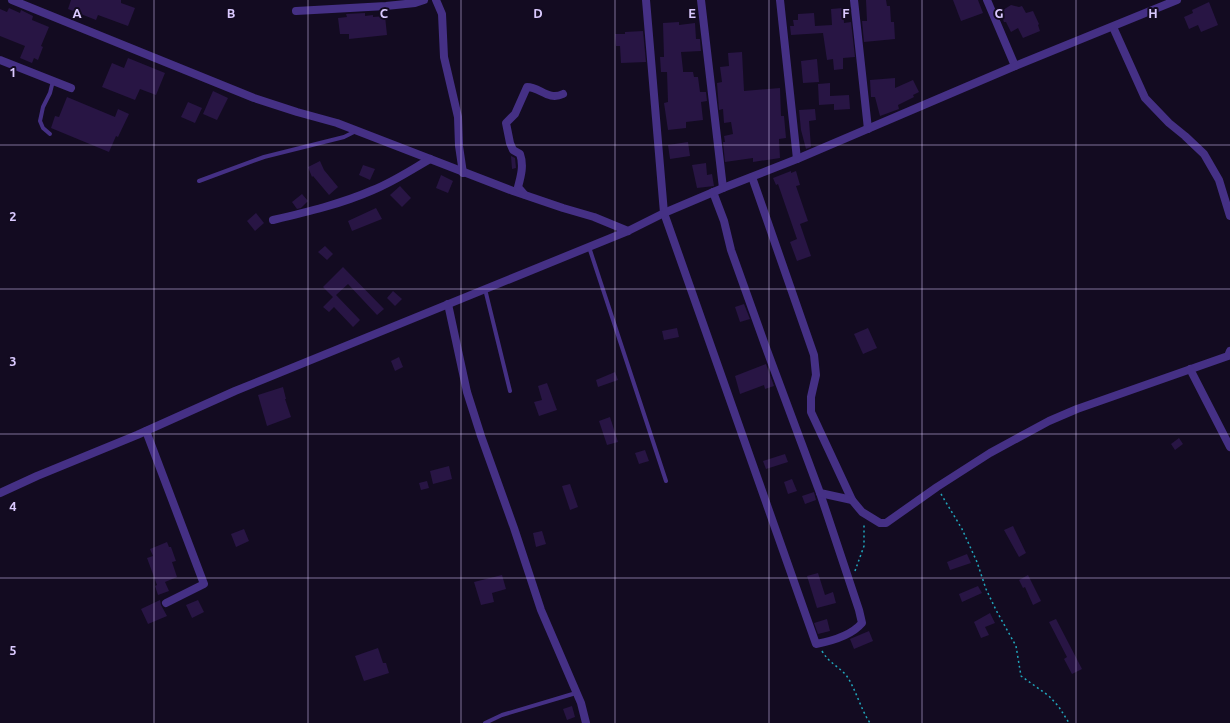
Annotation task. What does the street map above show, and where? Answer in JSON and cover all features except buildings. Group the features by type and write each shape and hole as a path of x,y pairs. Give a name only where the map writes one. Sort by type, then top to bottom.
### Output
{"street":[{"path":"12,0 212,82 278,106 337,123 463,173 563,208 594,217 628,231"},
{"path":"296,11 386,6 415,3 424,0"},
{"path":"436,0 442,14 444,57 458,117 459,146 463,173"},
{"path":"646,0 664,213 816,644 842,637 859,627 862,623 820,493 764,345 731,250 724,221 713,192"},
{"path":"701,0 723,188"},
{"path":"780,0 797,159"},
{"path":"854,0 868,128"},
{"path":"987,0 1014,66"},
{"path":"0,493 146,431 235,391 628,231 664,213 713,192 797,159 1014,66 1177,0"},
{"path":"1113,27 1146,98 1169,123 1204,154 1219,180 1230,216"},
{"path":"0,60 71,88"},
{"path":"524,194 518,187 522,169 521,156 513,150 506,123 515,114 527,87 552,96 563,94"},
{"path":"273,220 323,207 373,190 430,159"},
{"path":"752,177 814,355 816,374 811,397 811,412 852,500 862,512 880,523 886,523 937,487 990,453 1049,421 1077,409 1229,354"},
{"path":"448,304 466,392 541,610 581,703 586,723"},
{"path":"1190,369 1230,447"},
{"path":"146,431 204,584 166,603"},
{"path":"820,493 852,500"}],"lane":[{"path":"50,134 43,128 40,121 43,107 50,93 53,81"},
{"path":"199,181 264,157 344,137 356,131"},
{"path":"589,247 666,481"},
{"path":"485,289 510,391"},
{"path":"485,723 502,715 576,693"}],"path":[{"path":"937,487 965,534 975,556 986,589 1016,646 1021,676 1050,696 1060,707 1069,723"},
{"path":"850,583 864,546 862,512"},
{"path":"816,644 827,659 846,676 870,723"}]}
